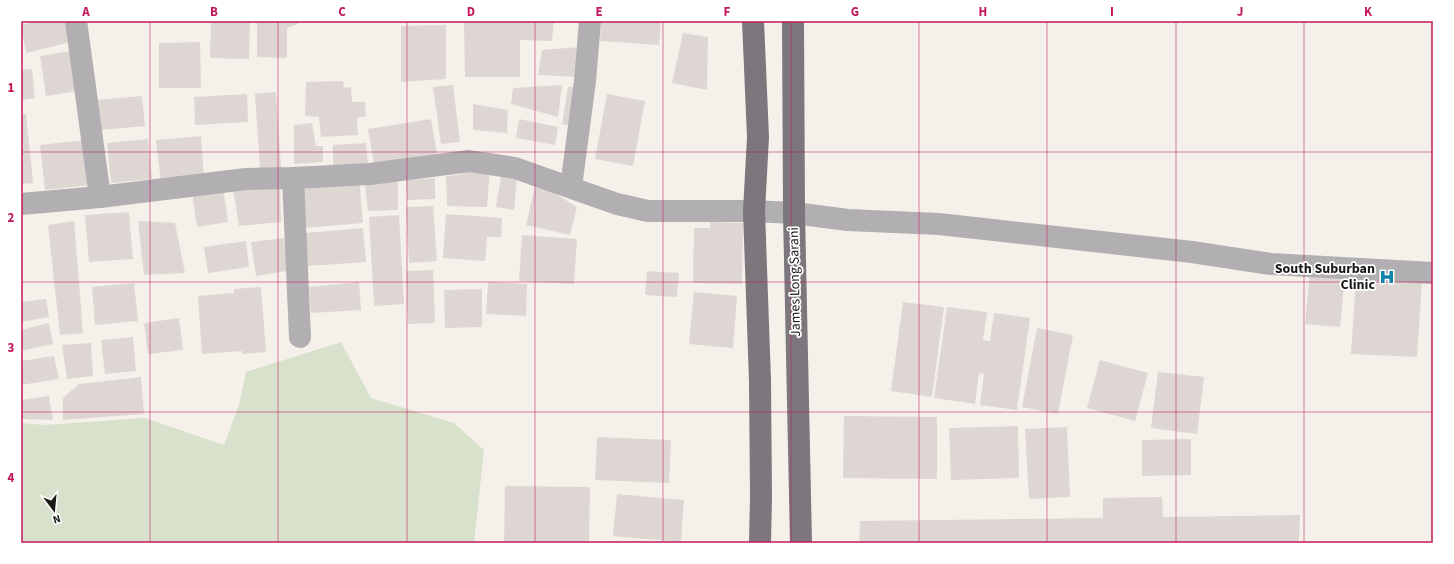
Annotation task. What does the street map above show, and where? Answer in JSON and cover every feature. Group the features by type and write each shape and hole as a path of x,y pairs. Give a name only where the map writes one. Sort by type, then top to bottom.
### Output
{"main road":[{"path":"753,21 758,137 754,211 760,381 760,543"},
{"name":"James Long Sarani","path":"793,21 794,213 801,543"}],"street":[{"path":"76,21 100,197"},
{"path":"571,187 585,81 590,21"},
{"path":"21,204 100,197 246,179 370,174 469,161 515,168 617,204 648,211 754,211 794,213 848,220 939,224 1192,252 1271,264 1433,273"},
{"path":"293,178 300,337"}],"green space":[{"path":"341,342 371,398 454,423 484,450 474,543 21,543 21,423 44,425 145,418 224,445 239,405 246,372"}],"building":[{"path":"39,21 67,21 71,42 26,53 21,25"},
{"path":"211,21 250,21 249,59 210,58"},
{"path":"257,21 298,21 298,24 287,28 287,58 257,57"},
{"path":"464,21 554,21 552,41 520,40 520,77 465,77"},
{"path":"601,21 661,21 659,45 600,41"},
{"path":"446,25 446,79 401,82 401,26"},
{"path":"683,33 708,37 707,90 672,83"},
{"path":"200,42 201,88 159,88 159,43"},
{"path":"580,47 578,77 538,75 542,50"},
{"path":"71,51 77,91 46,96 40,56"},
{"path":"32,69 35,98 21,100 21,70"},
{"path":"343,81 344,88 351,87 352,102 365,102 366,116 357,118 358,135 321,137 319,117 305,116 306,82"},
{"path":"453,85 460,142 441,144 433,87"},
{"path":"562,85 558,117 511,104 513,88"},
{"path":"568,87 577,87 573,126 562,124"},
{"path":"276,92 281,168 260,169 255,94"},
{"path":"247,94 248,122 195,125 194,97"},
{"path":"607,94 645,101 633,166 595,159"},
{"path":"142,96 145,126 101,130 98,100"},
{"path":"473,104 508,110 507,133 473,130"},
{"path":"21,114 26,114 33,183 21,184"},
{"path":"431,119 437,154 374,164 368,129"},
{"path":"519,119 558,127 555,145 516,138"},
{"path":"312,123 316,146 323,146 323,162 294,164 294,125"},
{"path":"201,136 204,178 161,182 156,140"},
{"path":"148,139 152,179 111,183 107,143"},
{"path":"86,140 91,185 45,190 40,145"},
{"path":"366,143 368,164 333,166 333,145"},
{"path":"473,169 490,169 487,207 447,206 446,176 457,175"},
{"path":"501,176 517,178 514,210 496,207"},
{"path":"359,177 363,223 305,228 300,182"},
{"path":"398,177 398,210 368,211 364,179"},
{"path":"435,178 435,199 407,200 406,180"},
{"path":"536,182 577,207 570,235 526,225"},
{"path":"280,186 281,222 239,226 233,188"},
{"path":"223,187 228,222 197,227 192,192"},
{"path":"433,206 437,261 409,263 406,207"},
{"path":"129,212 133,259 89,262 85,215"},
{"path":"446,214 502,218 501,237 487,237 485,261 443,258"},
{"path":"399,215 404,304 374,306 369,217"},
{"path":"74,221 83,333 60,335 48,225"},
{"path":"138,221 175,223 185,273 144,275"},
{"path":"710,222 743,223 742,284 693,283 694,228 710,228"},
{"path":"363,228 366,262 308,266 305,233"},
{"path":"522,235 577,239 574,284 519,281"},
{"path":"284,238 287,271 256,276 251,242"},
{"path":"246,241 249,267 208,273 204,247"},
{"path":"433,270 435,323 408,324 406,271"},
{"path":"647,271 679,273 677,297 645,295"},
{"path":"1310,271 1345,275 1340,327 1305,324"},
{"path":"1356,277 1422,281 1417,357 1351,354"},
{"path":"359,282 361,310 311,313 309,287"},
{"path":"488,282 527,284 526,316 486,314"},
{"path":"134,283 138,321 95,325 92,287"},
{"path":"261,287 266,352 242,354 242,351 202,354 198,296 234,293 234,289"},
{"path":"482,289 482,327 445,328 444,290"},
{"path":"694,292 737,296 733,348 689,344"},
{"path":"46,299 49,317 21,322 21,302"},
{"path":"903,302 944,307 932,397 891,391"},
{"path":"947,307 987,312 983,340 990,341 994,313 1030,318 1017,410 980,405 984,374 979,373 975,404 934,398"},
{"path":"179,318 183,350 148,354 144,323"},
{"path":"49,323 53,344 21,351 21,330"},
{"path":"1037,328 1073,335 1058,414 1022,407"},
{"path":"133,337 136,371 105,374 101,340"},
{"path":"91,343 93,376 67,379 62,345"},
{"path":"54,356 59,379 21,385 21,361"},
{"path":"1100,360 1148,373 1135,421 1087,408"},
{"path":"1158,372 1204,377 1197,434 1151,428"},
{"path":"141,377 144,414 63,420 63,398 79,384"},
{"path":"49,396 53,420 21,419 21,400"},
{"path":"844,416 937,417 937,479 843,478"},
{"path":"1018,426 1019,478 951,480 949,428"},
{"path":"1067,427 1070,497 1029,499 1025,429"},
{"path":"597,437 671,440 669,483 595,480"},
{"path":"1191,439 1191,475 1142,476 1142,440"},
{"path":"505,486 590,487 589,543 504,543"},
{"path":"617,494 684,500 681,542 613,536"},
{"path":"1162,497 1163,517 1300,515 1299,543 859,543 860,521 1103,518 1103,498"}],"place":[{"name":"South Suburban Clinic","path":"1387,277"}]}
